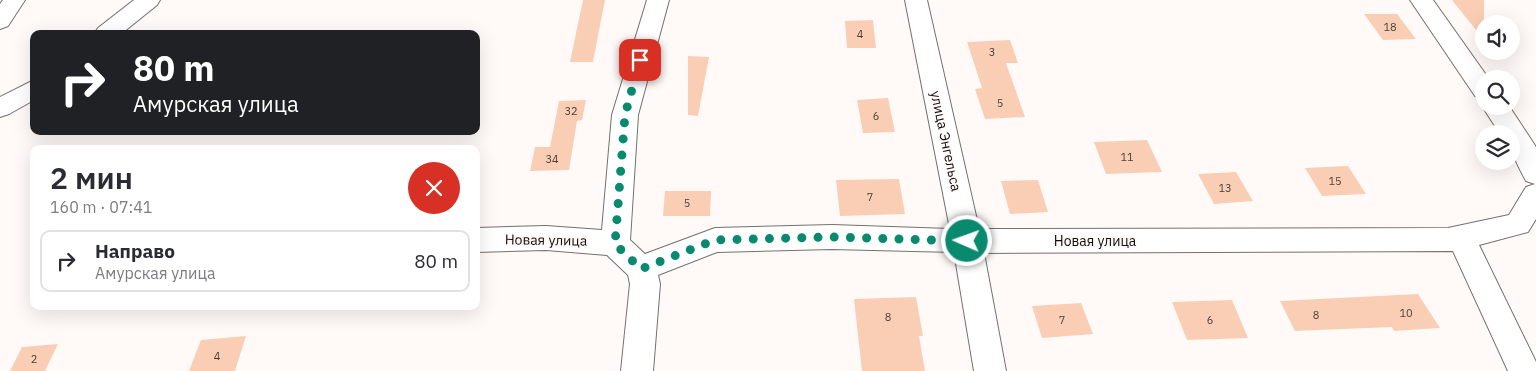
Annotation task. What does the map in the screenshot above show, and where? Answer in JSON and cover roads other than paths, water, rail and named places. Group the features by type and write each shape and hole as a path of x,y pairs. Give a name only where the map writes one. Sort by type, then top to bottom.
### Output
{"street":[{"path":"0,21 14,0"},
{"path":"111,30 150,0"},
{"path":"637,371 646,284 641,269 615,244 625,115 658,0"},
{"name":"улица Энгельса","path":"916,0 967,241 990,371"},
{"path":"1421,0 1475,77"},
{"path":"0,108 30,91"},
{"path":"1501,115 1522,145 1536,174"},
{"name":"Новая улица","path":"641,269 715,240 832,237 967,241 1438,240 1461,237 1518,224 1536,194"},
{"path":"1461,237 1524,371"},
{"name":"Новая улица","path":"480,240 504,238 580,239 615,244"}]}
